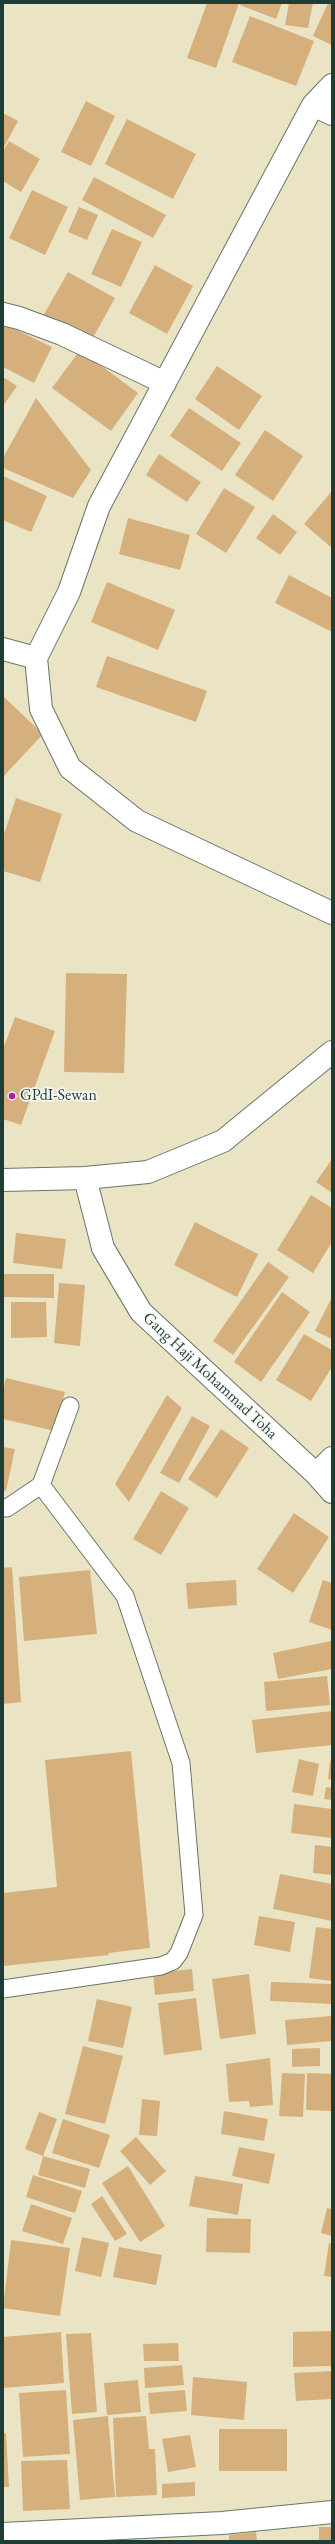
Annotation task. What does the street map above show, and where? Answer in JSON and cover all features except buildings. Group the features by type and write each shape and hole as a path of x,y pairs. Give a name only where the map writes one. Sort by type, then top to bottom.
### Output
{"street":[{"path":"332,85 322,109 165,383 99,506 69,592 36,658 41,709 70,768 137,821 332,913"},
{"path":"3,314 19,318 62,334 165,383"},
{"path":"3,649 36,658"},
{"path":"3,1180 85,1178 148,1172 223,1142 332,1052"},
{"name":"Gang Haji Mohammad Toha","path":"85,1178 103,1248 141,1312 316,1474 332,1492"},
{"path":"316,1474 332,1458"},
{"path":"3,2534 222,2523 332,2512"}],"lane":[{"path":"3,1508 7,1508 41,1485 70,1406"},
{"path":"3,1989 161,1966 172,1961 179,1954 194,1915 181,1763 125,1596 41,1485"}],"place":[{"name":"GPdI-Sewan","path":"12,1096"}]}
